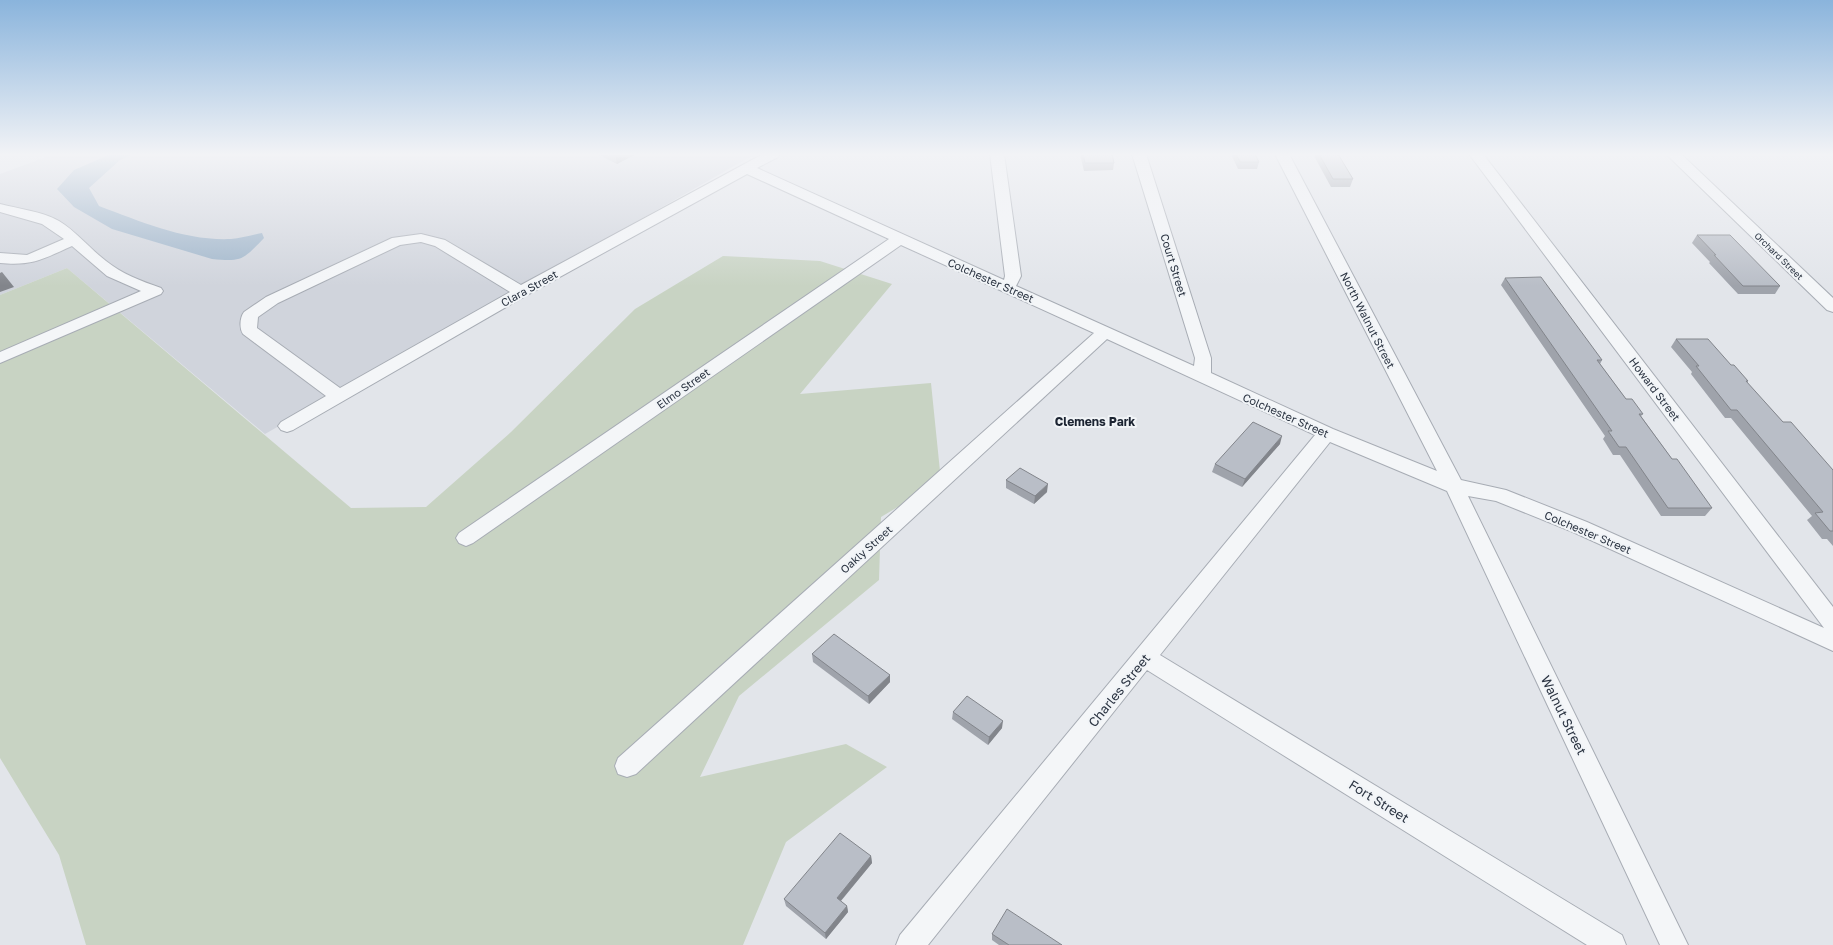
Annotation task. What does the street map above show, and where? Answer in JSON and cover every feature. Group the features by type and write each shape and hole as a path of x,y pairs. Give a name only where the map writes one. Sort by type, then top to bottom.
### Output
{"street":[{"name":"Clara Street","path":"287,426 521,292 694,198"},
{"name":"Colchester Street","path":"810,198 1008,287 1327,434 1454,486 1499,495 1580,527 1833,642"},
{"path":"1003,198 1013,276 1008,287"},
{"name":"Court Street","path":"1153,198 1203,358 1202,376"},
{"name":"North Walnut Street","path":"1305,198 1454,486"},
{"name":"Howard Street","path":"1510,198 1833,623"},
{"name":"Orchard Street","path":"1719,198 1833,307"},
{"path":"0,208 51,223 75,240 107,269 122,278 155,291 0,358"},
{"path":"340,397 249,330 250,315 272,300 397,241 421,238 440,243 521,292"},
{"name":"Elmo Street","path":"466,538 899,239"},
{"path":"0,258 19,260 30,259 75,240"},
{"name":"Oakly Street","path":"627,766 1105,332"},
{"name":"Charles Street","path":"910,945 1146,658 1327,434"},
{"name":"Walnut Street","path":"1454,486 1674,945"},
{"name":"Fort Street","path":"1146,658 1612,945"}],"shaded area":[{"path":"0,198 678,198 265,434 67,268 0,295"}],"green space":[{"path":"723,256 820,261 892,284 800,394 931,383 941,481 881,517 879,580 739,696 700,777 846,744 887,767 786,842 743,945 86,945 59,855 0,758 0,295 67,268 351,508 426,507 511,432 635,309"}],"water":[{"path":"66,198 95,198 99,206 180,234 214,239 231,239 262,233 264,238 251,251 241,258 230,260 212,259 112,229 74,207"}],"building":[{"path":"1697,235 1730,235 1780,286 1743,286"},
{"path":"1541,277 1602,360 1597,360 1626,399 1632,399 1643,414 1639,414 1672,459 1677,459 1712,508 1668,508 1626,447 1619,447 1608,431 1612,431 1505,278"},
{"path":"1676,339 1708,339 1731,365 1734,365 1748,381 1746,381 1783,422 1791,422 1833,470 1833,531 1830,531 1815,513 1823,512 1737,410 1731,410 1696,366 1699,366"},
{"path":"1253,422 1282,436 1245,479 1215,464"},
{"path":"1020,468 1048,484 1035,496 1006,480"},
{"path":"834,634 890,675 868,696 812,654"},
{"path":"967,696 1003,721 989,737 953,712"},
{"path":"840,833 871,856 837,898 847,906 825,933 784,899"},
{"path":"1007,909 1062,945 1009,945 992,934"}],"district":[{"name":"Clemens Park","path":"1095,421"}]}
